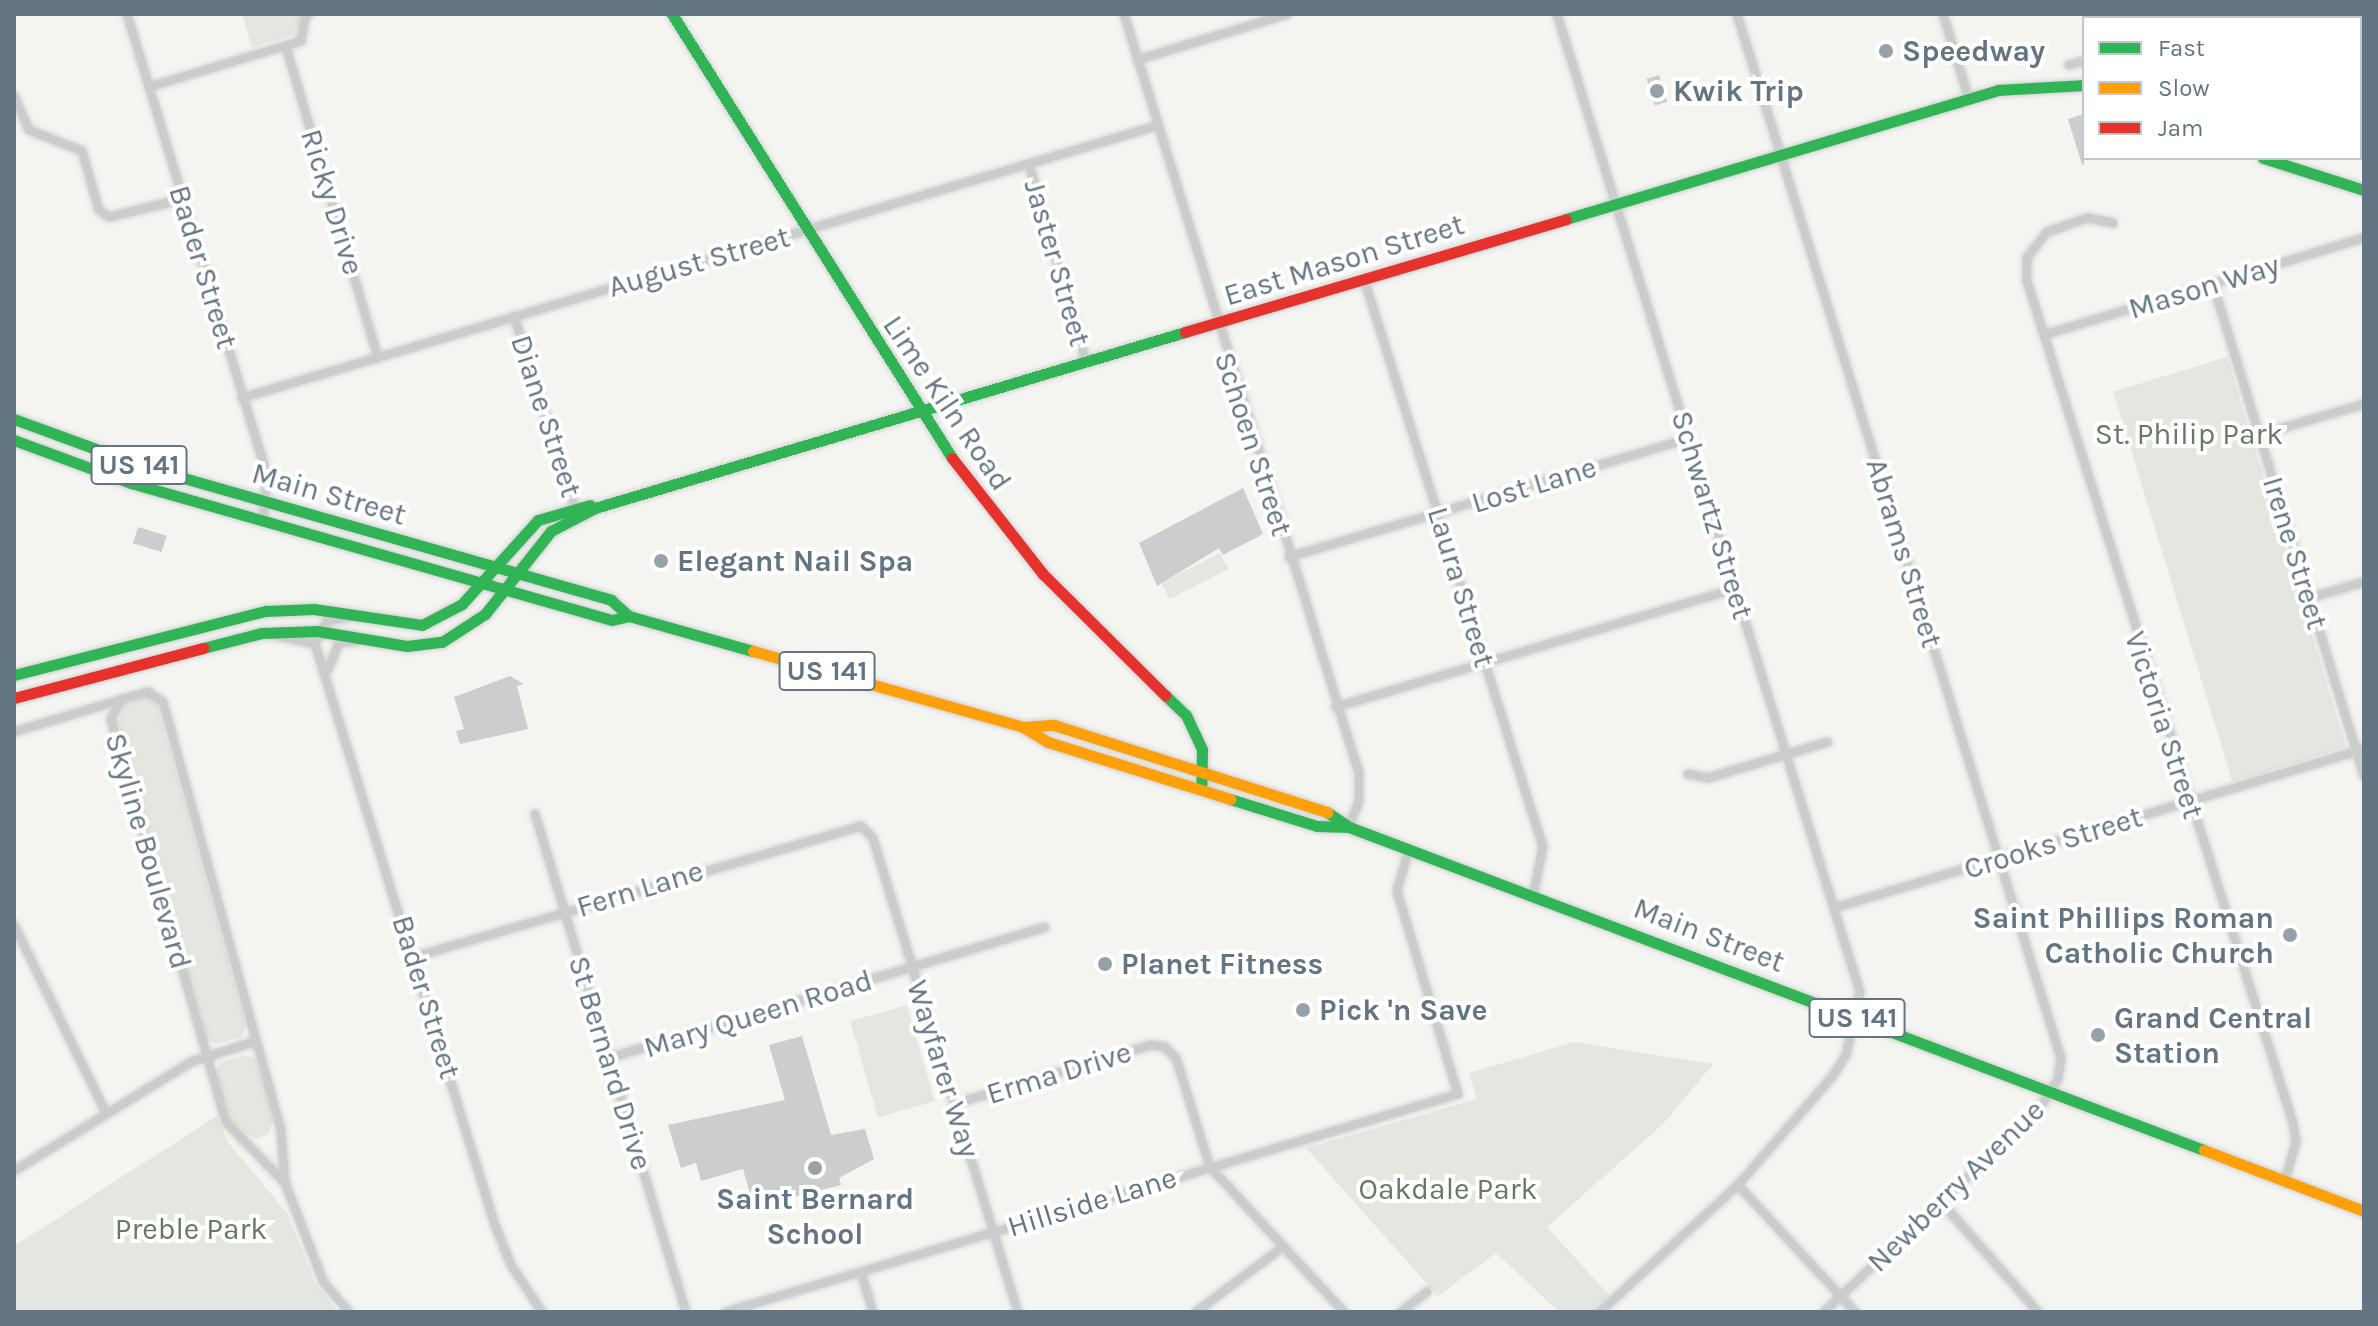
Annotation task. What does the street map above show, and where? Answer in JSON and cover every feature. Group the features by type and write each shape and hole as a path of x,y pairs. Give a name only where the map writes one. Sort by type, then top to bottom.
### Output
{"main road":[{"name":"Lime Kiln Road","path":"672,14 922,413 1024,553 1186,715 1205,770"},
{"name":"East Mason Street","path":"14,675 258,612 314,609 422,625 453,611 538,520 620,500 922,413 1969,99 2035,85 2082,85"},
{"path":"2269,160 2364,190"},
{"name":"Main Street","path":"14,419 88,449 611,600 629,616 1023,727 1048,742 1317,826 1349,827"},
{"name":"Main Street","path":"14,440 131,483 506,587 612,620 629,616"},
{"name":"East Mason Street","path":"14,698 262,633 407,646 451,638 477,621 543,539 576,511"},
{"name":"Main Street","path":"1023,727 1050,724 1323,809 1349,827 2364,1211"},
{"path":"1201,789 1205,770"}],"street":[{"name":"Bader Street","path":"127,14 267,474 268,501 263,520"},
{"path":"149,87 301,41 306,14"},
{"name":"Schoen Street","path":"1124,14 1215,323 1361,788 1349,827"},
{"path":"1137,60 1287,14"},
{"name":"Schwartz Street","path":"1557,14 1858,982 1856,1017 1839,1068 1738,1185 1600,1312"},
{"name":"Abrams Street","path":"1737,14 2060,1050 2051,1091"},
{"path":"1943,14 1969,99"},
{"name":"Ricky Drive","path":"286,47 378,357"},
{"path":"2069,65 2082,62"},
{"path":"14,96 29,130 82,151 99,210 109,217 183,199"},
{"name":"August Street","path":"242,398 1156,126"},
{"name":"Jaster Street","path":"1029,164 1086,362"},
{"name":"Victoria Street","path":"2113,223 2087,218 2054,228 2032,247 2025,268 2295,1134 2285,1180"},
{"name":"Mason Way","path":"2044,335 2364,238"},
{"name":"Laura Street","path":"1364,279 1543,847 1533,896"},
{"name":"Irene Street","path":"2213,284 2309,598 2360,750 2364,776"},
{"name":"Diane Street","path":"514,316 576,511"},
{"path":"2259,435 2364,404"},
{"name":"Lost Lane","path":"1289,557 1688,439"},
{"path":"2309,598 2364,582"},
{"path":"1336,707 1735,589"},
{"path":"316,638 327,621 357,616"},
{"name":"Bader Street","path":"316,638 501,1242 542,1312"},
{"path":"328,675 329,658 339,643 366,640"},
{"name":"Skyline Boulevard","path":"285,1183 226,1122 111,719 122,699 148,692 163,702 281,1130 285,1183 324,1283 349,1312"},
{"path":"14,732 89,712 122,699"},
{"path":"89,712 111,719"},
{"path":"1688,774 1708,778 1828,742"},
{"name":"Crooks Street","path":"1834,908 2360,750"},
{"name":"St Bernard Drive","path":"535,814 686,1312"},
{"name":"Fern Lane","path":"414,957 855,825 865,828"},
{"name":"Wayfarer Way","path":"865,828 912,968 1018,1312"},
{"name":"Hillside Lane","path":"726,1312 1458,1094 1397,891 1409,849"},
{"path":"14,925 106,1113"},
{"name":"Mary Queen Road","path":"609,1058 1045,927"},
{"path":"14,1171 106,1113 205,1057 256,1041"},
{"name":"Erma Drive","path":"954,1104 1151,1045 1165,1047 1176,1058 1210,1167"},
{"name":"Newberry Avenue","path":"1824,1312 2039,1110 2051,1091"},
{"path":"1210,1167 1344,1312"},
{"path":"1738,1185 1855,1312"},
{"path":"1942,1203 2038,1312"},
{"path":"1196,1312 1283,1247"},
{"path":"861,1272 873,1312"},
{"path":"1401,1312 1427,1292"}],"green space":[{"path":"242,14 318,14 296,34 252,47"},
{"name":"St. Philip Park","path":"2227,357 2346,747 2232,782 2113,392"},
{"path":"1220,553 1228,569 1169,599 1161,583"},
{"path":"147,696 157,704 246,1024 242,1037 216,1044 205,1038 118,721 125,703"},
{"path":"907,1005 935,1101 878,1117 850,1021"},
{"name":"Oakdale Park","path":"1574,1042 1713,1064 1663,1124 1547,1227 1610,1296 1592,1312 1559,1312 1496,1253 1438,1296 1306,1148 1477,1099 1469,1073"},
{"path":"244,1055 254,1058 261,1072 273,1119 269,1134 255,1139 232,1124 216,1074 220,1062"},
{"name":"Preble Park","path":"217,1116 228,1142 287,1213 315,1282 337,1312 14,1312 14,1246"}],"building":[{"name":"Kwik Trip","path":"1659,75 1667,102 1655,106 1647,79"},
{"path":"2082,115 2084,165 2082,165 2068,119"},
{"path":"1243,488 1263,534 1223,555 1219,548 1157,586 1139,543"},
{"path":"138,527 167,536 162,552 133,543"},
{"path":"510,676 524,684 517,686 528,729 460,744 456,731 464,729 454,697"},
{"path":"802,1036 831,1135 865,1129 874,1159 839,1178 841,1185 754,1207 743,1169 701,1181 696,1163 681,1168 668,1125 785,1100 769,1045"}],"traffic: fast":[{"path":"672,14 952,458"},
{"path":"1566,219 1998,90 2082,85"},
{"path":"2269,160 2364,190"},
{"path":"203,648 262,633 317,631 407,646 442,642 485,614 551,531 595,508 1185,332"},
{"path":"14,419 145,467 611,600 629,616 753,651"},
{"path":"14,440 131,483 612,620 629,616"},
{"path":"14,675 266,611 314,609 422,625 462,604 538,520 590,505"},
{"path":"1165,695 1186,715 1202,750 1201,789"},
{"path":"1230,799 1317,826 1349,827"},
{"path":"1327,812 1349,827 2204,1150"}],"traffic: slow":[{"path":"753,651 1023,727 1048,742 1230,799"},
{"path":"1023,727 1054,725 1327,812"},
{"path":"2204,1150 2364,1211"}],"traffic: jam":[{"path":"1185,332 1566,219"},
{"path":"952,458 1043,574 1165,695"},
{"path":"14,698 203,648"}],"place":[{"name":"Speedway","path":"1886,51"},
{"name":"Kwik Trip","path":"1657,91"},
{"name":"Elegant Nail Spa","path":"661,561"},
{"name":"Saint Phillips Roman Catholic Church","path":"2290,935"},
{"name":"Planet Fitness","path":"1105,964"},
{"name":"Pick 'n Save","path":"1303,1010"},
{"name":"Grand Central Station","path":"2098,1035"},
{"name":"Saint Bernard School","path":"815,1168"}]}
